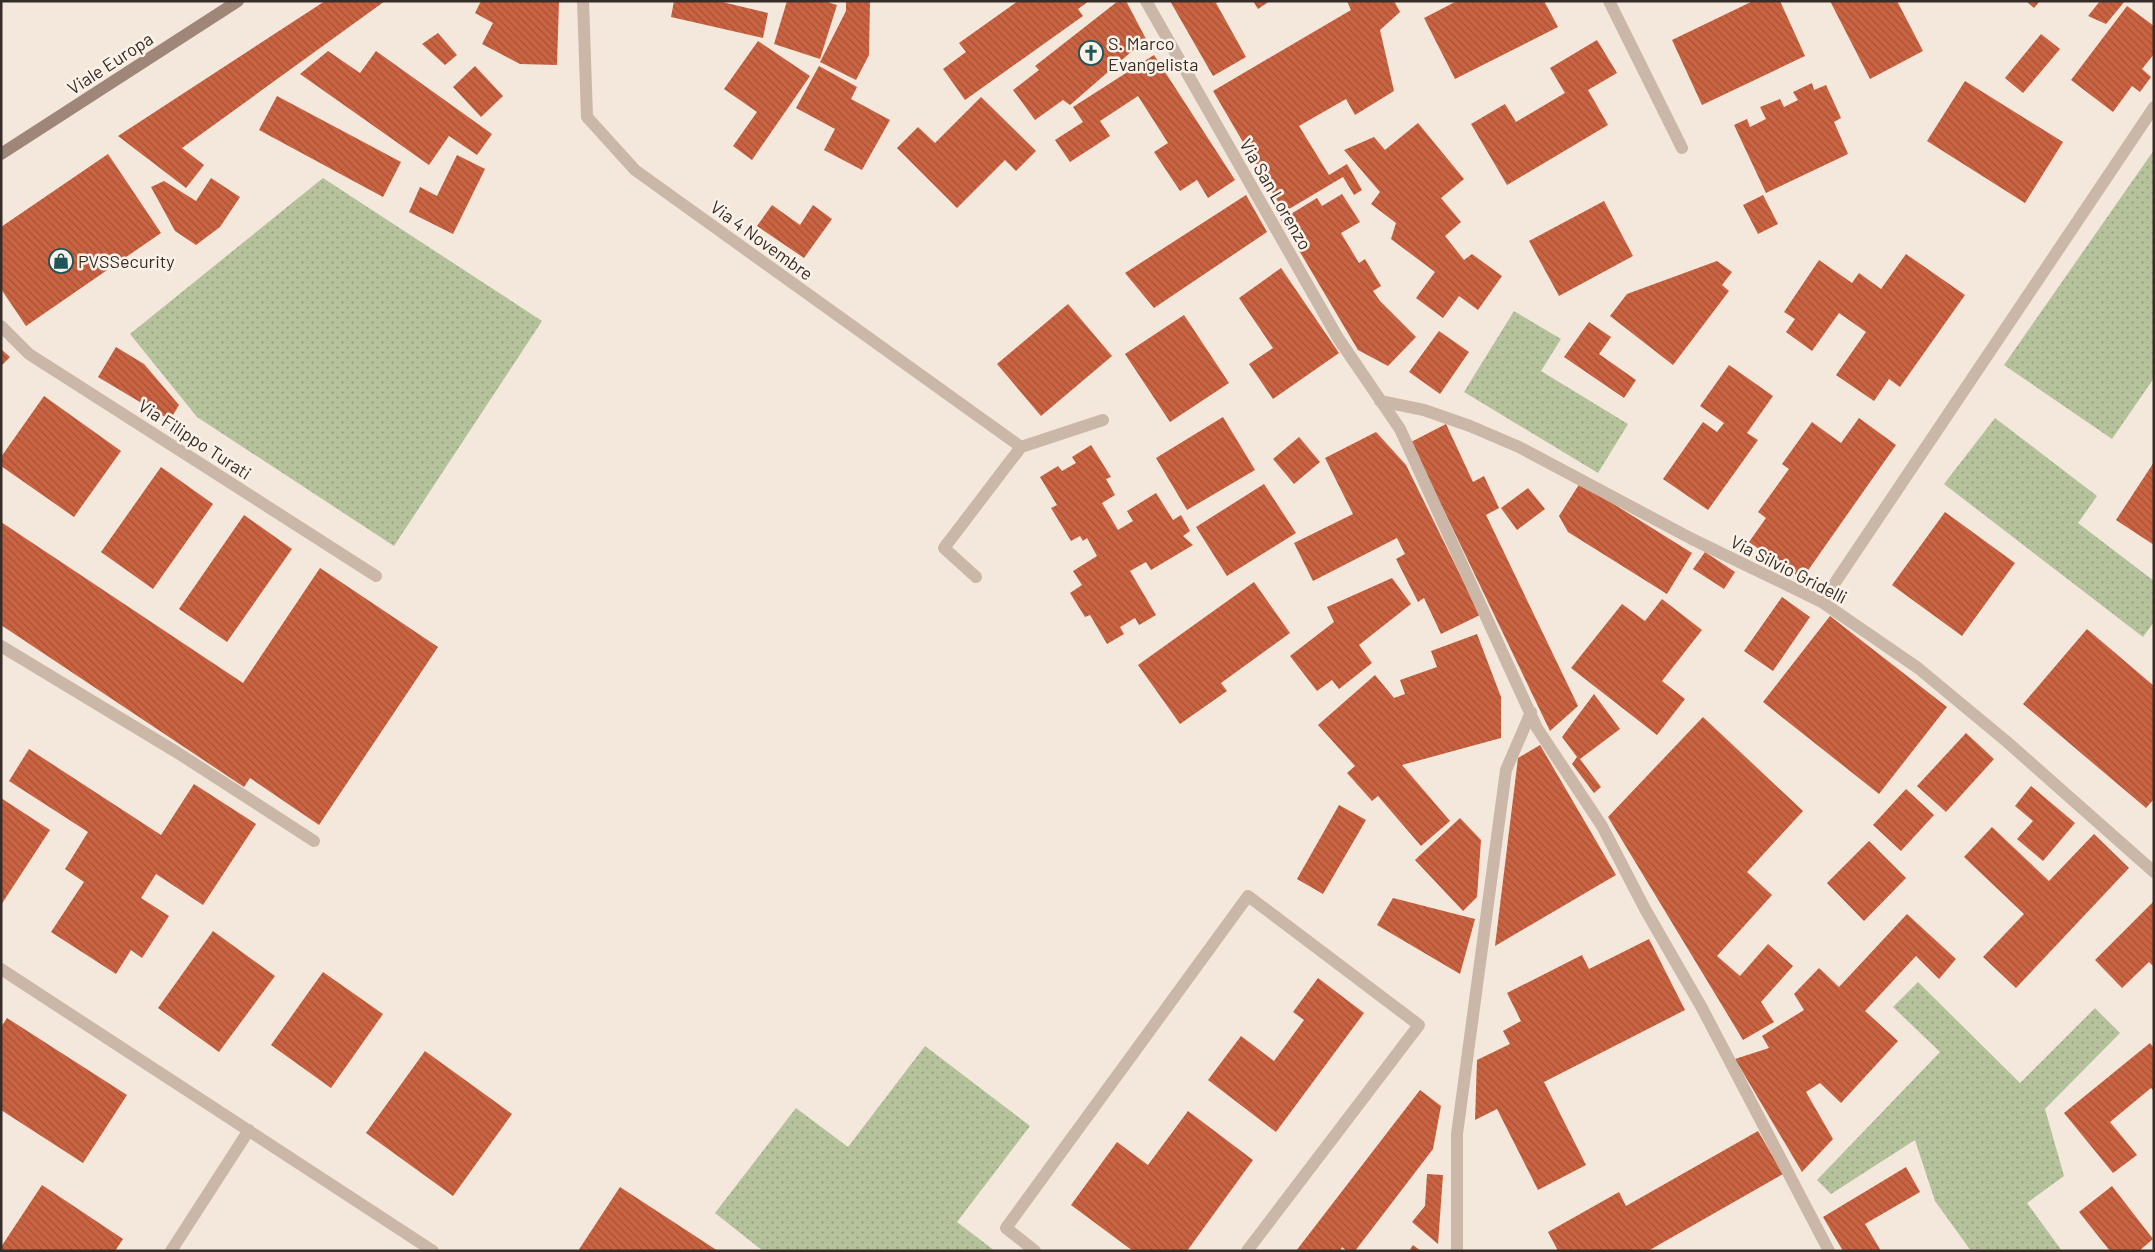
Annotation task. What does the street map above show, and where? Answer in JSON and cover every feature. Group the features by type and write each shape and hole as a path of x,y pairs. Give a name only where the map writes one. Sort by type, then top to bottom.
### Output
{"main road":[{"name":"Viale Europa","path":"1,154 238,1"}],"street":[{"name":"Via 4 Novembre","path":"583,1 587,116 635,170 1021,448"},
{"name":"Via San Lorenzo","path":"1146,1 1338,338 1400,429 1537,728 1602,826 1645,910 1702,1008 1829,1251"},
{"path":"1609,1 1682,148"},
{"path":"1822,602 2154,107"},
{"name":"Via Filippo Turati","path":"1,326 29,354 376,576"},
{"name":"Via Silvio Gridelli","path":"1380,401 1424,410 1470,426 1519,447 1692,539 1822,602 1918,668 2006,741 2154,872"},
{"path":"976,578 944,548 1021,448 1103,420"},
{"path":"1,646 178,753 314,841"},
{"path":"1457,1251 1457,1134 1506,770 1531,712"},
{"path":"1034,1251 1006,1228 1248,896 1419,1025 1247,1251"},
{"path":"1,969 433,1251"},
{"path":"171,1251 249,1130"}],"green space":[{"path":"2154,150 2154,378 2112,439 2004,365"},
{"path":"323,178 542,321 394,546 197,417 130,334"},
{"path":"1514,311 1561,339 1541,371 1628,424 1598,473 1464,392"},
{"path":"1995,418 2097,496 2078,523 2154,581 2154,622 2143,637 1944,484"},
{"path":"1918,982 2020,1083 2095,1008 2120,1033 2045,1109 2064,1176 2027,1203 2062,1251 1971,1251 1935,1201 1915,1140 1831,1194 1817,1180 1940,1052 1893,1007"},
{"path":"925,1046 1030,1126 957,1222 995,1251 763,1251 715,1213 796,1108 848,1147"}],"building":[{"path":"325,1 385,1 182,148 204,165 186,188 118,136"},
{"path":"481,1 559,1 557,65 520,64 482,44 493,23 475,13"},
{"path":"674,1 718,1 768,13 763,38 671,17"},
{"path":"787,1 824,1 837,5 820,59 774,44"},
{"path":"846,1 870,1 869,55 856,80 820,62 846,11"},
{"path":"1018,1 1089,1 1078,9 1083,16 965,100 943,69 966,52 959,43"},
{"name":"S. Marco Evangelista","path":"1118,1 1126,1 1146,39 1070,105 1063,100 1035,120 1013,90 1039,70 1035,66"},
{"path":"1170,1 1220,1 1216,3 1246,57 1213,76"},
{"path":"1253,1 1270,1 1258,9"},
{"path":"1347,1 1394,1 1400,12 1380,30 1394,91 1355,115 1346,99 1299,126 1329,175 1347,164 1362,190 1354,195 1343,177 1284,212 1213,91 1351,10"},
{"path":"1457,1 1544,1 1558,27 1455,79 1424,18"},
{"path":"1753,1 1780,1 1805,56 1702,105 1672,40"},
{"path":"1830,1 1897,1 1923,51 1870,79"},
{"path":"2026,1 2040,1 2034,8"},
{"path":"2100,1 2125,1 2106,24 2088,16"},
{"path":"2127,6 2154,26 2154,54 2142,69 2151,77 2140,92 2132,86 2113,112 2071,80"},
{"path":"438,33 457,55 445,65 422,44"},
{"path":"2041,34 2060,49 2023,93 2005,78"},
{"path":"1597,40 1617,73 1588,90 1608,125 1507,185 1471,124 1505,104 1516,122 1565,93 1550,68"},
{"path":"758,41 810,76 752,160 733,146 757,112 724,89"},
{"path":"328,51 360,73 376,51 492,134 477,155 449,136 429,165 300,74"},
{"path":"1154,55 1235,180 1208,198 1197,180 1180,191 1154,152 1168,143 1138,96 1100,121 1110,136 1070,162 1055,140 1083,122 1073,107"},
{"path":"475,66 503,96 481,117 453,87"},
{"path":"819,66 857,87 851,99 890,120 862,170 824,150 835,129 796,108"},
{"path":"1965,81 2063,142 2025,203 1927,141"},
{"path":"1812,83 1814,90 1826,85 1841,118 1834,122 1848,154 1766,193 1734,125 1747,119 1750,127 1766,119 1760,107 1780,99 1784,107 1798,100 1793,92"},
{"path":"277,96 401,162 383,197 259,130"},
{"path":"981,97 1036,151 1016,171 1005,160 957,208 897,148 918,127 935,143"},
{"path":"1418,123 1464,179 1441,198 1461,222 1445,236 1464,260 1472,254 1502,276 1478,310 1459,296 1443,318 1416,298 1435,272 1391,239 1396,223 1371,204 1380,192 1344,150 1374,137 1385,150"},
{"name":"PVSSecurity","path":"108,154 161,233 26,326 1,289 1,227"},
{"path":"457,155 485,169 453,234 409,212 420,187 437,196"},
{"path":"211,178 240,197 220,227 196,245 175,231 151,187 164,181 196,201"},
{"path":"1342,194 1360,222 1341,233 1359,263 1365,259 1381,286 1373,291 1380,301 1416,337 1388,366 1358,350 1281,220 1317,198 1322,206"},
{"path":"1246,195 1267,232 1154,308 1125,273"},
{"path":"1763,195 1778,224 1758,234 1743,205"},
{"path":"1604,201 1633,256 1559,296 1529,241"},
{"path":"772,205 800,225 813,205 832,219 804,258 757,226"},
{"path":"1906,254 1965,295 1900,387 1889,379 1874,401 1836,375 1866,332 1839,313 1812,351 1786,332 1795,319 1784,312 1819,260 1852,283 1859,273 1881,289"},
{"path":"1717,261 1732,272 1722,285 1729,291 1673,365 1610,316 1627,294"},
{"path":"1281,268 1339,353 1273,399 1249,364 1273,348 1239,298"},
{"path":"1068,304 1112,356 1041,416 997,364"},
{"path":"1184,315 1229,383 1170,422 1125,354"},
{"path":"1589,322 1611,337 1599,354 1636,380 1624,398 1564,357"},
{"path":"1439,331 1469,352 1440,394 1409,372"},
{"path":"116,347 144,364 179,405 170,420 98,377"},
{"path":"1,349 10,357 1,366"},
{"path":"1729,365 1773,396 1747,433 1758,440 1708,510 1663,479 1703,422 1717,432 1724,423 1700,406"},
{"path":"44,396 121,451 74,517 1,466 1,457"},
{"path":"1223,417 1255,470 1187,510 1156,458"},
{"path":"1859,418 1896,445 1802,579 1749,542 1766,518 1758,512 1789,469 1782,464 1812,422 1841,443"},
{"path":"1446,424 1473,482 1484,476 1499,508 1486,515 1578,706 1550,731 1411,442"},
{"path":"1376,432 1406,465 1480,615 1441,634 1424,598 1418,602 1396,559 1405,554 1397,538 1313,581 1294,543 1353,514 1325,458"},
{"path":"1299,437 1320,462 1294,484 1273,459"},
{"path":"1091,445 1111,477 1106,479 1115,495 1102,503 1118,530 1133,521 1127,511 1156,493 1173,520 1181,515 1190,531 1183,536 1193,545 1151,570 1146,562 1130,571 1156,615 1139,625 1135,618 1120,627 1124,634 1107,644 1090,615 1085,617 1070,593 1082,585 1073,571 1097,556 1087,538 1083,541 1080,536 1071,541 1051,508 1057,505 1040,477 1058,466 1062,471 1076,463 1072,457"},
{"path":"2154,462 2154,545 2116,520"},
{"path":"161,467 213,504 153,589 101,552"},
{"path":"1580,483 1692,553 1667,594 1568,532 1559,516"},
{"path":"1264,484 1296,533 1227,576 1196,527"},
{"path":"1528,488 1545,509 1517,530 1501,508"},
{"path":"1945,512 2015,563 1962,636 1892,585"},
{"path":"244,515 292,549 227,642 179,609"},
{"path":"1,522 243,683 320,568 438,647 319,825 250,778 244,787 1,625"},
{"path":"1705,552 1735,572 1724,589 1693,569"},
{"path":"1392,578 1411,604 1359,645 1372,663 1339,689 1332,680 1317,691 1290,656 1334,622 1327,607"},
{"path":"1254,582 1290,633 1221,683 1227,691 1180,724 1138,665"},
{"path":"1782,597 1810,617 1773,671 1744,651"},
{"path":"1662,599 1702,630 1662,681 1685,699 1657,735 1571,668 1622,604 1645,621"},
{"path":"1830,616 1947,707 1879,794 1763,702"},
{"path":"2087,629 2154,686 2154,799 2146,808 2023,704"},
{"path":"1477,634 1501,697 1501,738 1402,765 1450,821 1421,846 1378,796 1372,801 1347,773 1355,766 1318,725 1375,675 1394,698 1405,694 1400,680 1437,667 1431,651"},
{"path":"1594,694 1620,729 1580,759 1601,787 1594,793 1572,764 1577,757 1562,737"},
{"path":"1703,717 1803,811 1747,872 1772,895 1717,956 1740,976 1768,944 1793,966 1761,1002 1774,1022 1743,1040 1608,817"},
{"path":"1966,733 1994,759 1946,812 1917,786"},
{"path":"1540,745 1616,875 1495,946 1518,758"},
{"path":"29,749 161,835 194,784 256,824 203,905 156,874 141,898 169,916 142,958 131,950 116,974 51,932 84,882 65,869 88,832 9,781"},
{"path":"2031,786 2075,823 2043,861 2017,839 2033,821 2015,806"},
{"path":"1906,789 1934,815 1901,851 1873,825"},
{"path":"1,798 50,830 1,905"},
{"path":"1339,805 1366,820 1323,894 1297,879"},
{"path":"1460,818 1481,840 1477,897 1463,911 1415,860"},
{"path":"1992,827 2049,881 2094,834 2129,868 2016,988 1983,957 2024,914 1964,857"},
{"path":"1869,841 1906,878 1864,921 1827,883"},
{"path":"1393,898 1475,919 1460,974 1377,925"},
{"path":"2154,901 2154,967 2149,962 2122,988 2095,960"},
{"path":"1907,914 1956,959 1939,979 1916,956 1865,1011 1898,1041 1841,1103 1820,1083 1806,1092 1833,1139 1802,1172 1735,1059 1769,1048 1762,1036 1804,1010 1794,994 1819,968 1839,987"},
{"path":"213,931 275,976 219,1052 158,1008"},
{"path":"1649,939 1685,1010 1544,1082 1586,1165 1538,1190 1497,1109 1475,1120 1477,1060 1510,1044 1503,1031 1521,1021 1507,993 1582,955 1589,969"},
{"path":"323,972 383,1014 331,1088 271,1045"},
{"path":"1318,978 1364,1013 1276,1132 1208,1080 1241,1036 1274,1061 1304,1020 1293,1012"},
{"path":"7,1018 127,1095 83,1163 1,1110 1,1027"},
{"path":"2150,1043 2154,1048 2154,1091 2151,1088 2110,1122 2137,1155 2113,1173 2064,1113"},
{"path":"425,1051 512,1114 453,1196 366,1133"},
{"path":"1420,1090 1441,1106 1433,1149 1355,1251 1347,1251 1342,1247 1340,1251 1296,1251"},
{"path":"1188,1111 1253,1160 1187,1251 1133,1251 1071,1205 1117,1142 1148,1165"},
{"path":"1758,1131 1783,1174 1648,1251 1558,1251 1548,1232 1619,1192 1626,1206"},
{"path":"1906,1167 1920,1192 1865,1224 1881,1251 1843,1251 1823,1217"},
{"path":"1427,1174 1443,1175 1438,1244 1412,1222 1425,1206"},
{"path":"42,1185 123,1239 115,1251 1,1251 1,1247"},
{"path":"2112,1186 2153,1239 2139,1251 2110,1251 2079,1212"},
{"path":"620,1187 718,1251 578,1251"},
{"path":"1413,1245 1421,1251 1409,1251"}],"place":[{"name":"S. Marco Evangelista","path":"1091,53"},
{"name":"PVSSecurity","path":"61,261"}]}
